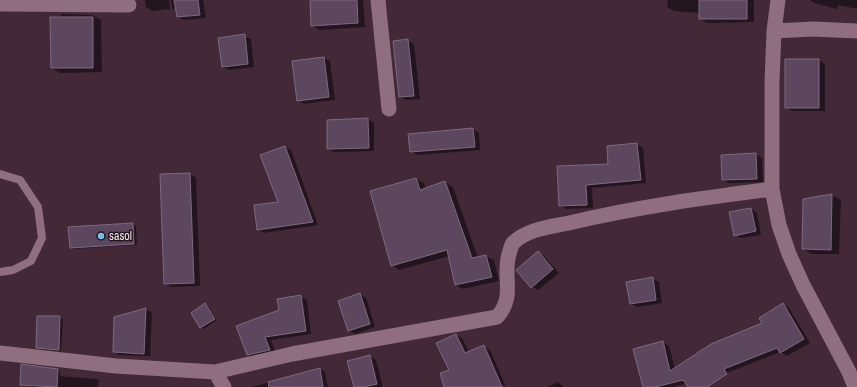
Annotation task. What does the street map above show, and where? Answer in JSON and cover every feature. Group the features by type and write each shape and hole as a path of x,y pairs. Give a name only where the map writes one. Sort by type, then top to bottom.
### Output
{"street":[{"path":"378,0 389,109"},
{"path":"778,0 774,31 772,82 772,189 779,225 789,254 803,285 850,372 854,387"},
{"path":"0,4 129,5"},
{"path":"774,31 813,29 857,31"},
{"path":"0,353 116,366 215,372 292,354 497,317 504,310 508,296 506,263 512,244 525,234 604,215 665,203 772,189"},
{"path":"215,372 224,387"}],"lane":[{"path":"0,174 20,180 38,206 42,238 30,261 13,270 0,272"}],"building":[{"path":"174,0 198,0 200,15 177,17"},
{"path":"310,0 357,0 358,23 311,26"},
{"path":"699,0 747,0 747,19 699,19"},
{"path":"50,17 93,17 93,68 51,68"},
{"path":"245,34 248,64 222,67 218,38"},
{"path":"408,39 414,96 399,97 393,41"},
{"path":"324,57 329,97 297,101 292,61"},
{"path":"785,59 819,59 819,108 785,108"},
{"path":"368,118 369,148 327,149 327,120"},
{"path":"473,128 475,147 410,152 408,134"},
{"path":"637,143 641,180 586,185 587,205 559,206 557,166 608,164 607,146"},
{"path":"285,146 313,222 257,230 254,205 278,202 260,155"},
{"path":"756,153 757,179 722,180 721,155"},
{"path":"190,173 194,283 164,284 160,174"},
{"path":"416,178 420,190 445,181 472,258 486,255 492,277 455,285 447,250 391,266 370,191"},
{"path":"832,194 831,250 802,249 803,199"},
{"path":"751,208 756,231 734,236 729,212"},
{"name":"sasol","path":"133,223 134,244 70,248 68,227"},
{"path":"538,251 553,269 531,288 516,270"},
{"path":"653,277 656,300 630,304 626,282"},
{"path":"360,293 370,324 348,331 338,301"},
{"path":"301,295 306,331 265,337 270,350 247,355 236,326 279,310 277,299"},
{"path":"205,303 215,319 200,328 191,313"},
{"path":"783,303 804,339 780,353 777,348 724,369 727,374 707,387 688,387 683,380 655,387 643,387 633,349 663,341 670,371 711,344 762,323 759,318"},
{"path":"146,308 144,354 113,352 114,317"},
{"path":"37,316 60,316 59,350 36,348"},
{"path":"456,334 465,353 484,345 502,387 444,387 440,373 449,370 436,343"},
{"path":"370,355 377,384 364,387 354,387 347,361"},
{"path":"21,364 58,369 57,387 20,385"},
{"path":"320,368 323,387 269,387 268,382"}],"place":[{"name":"sasol","path":"101,236"}]}
